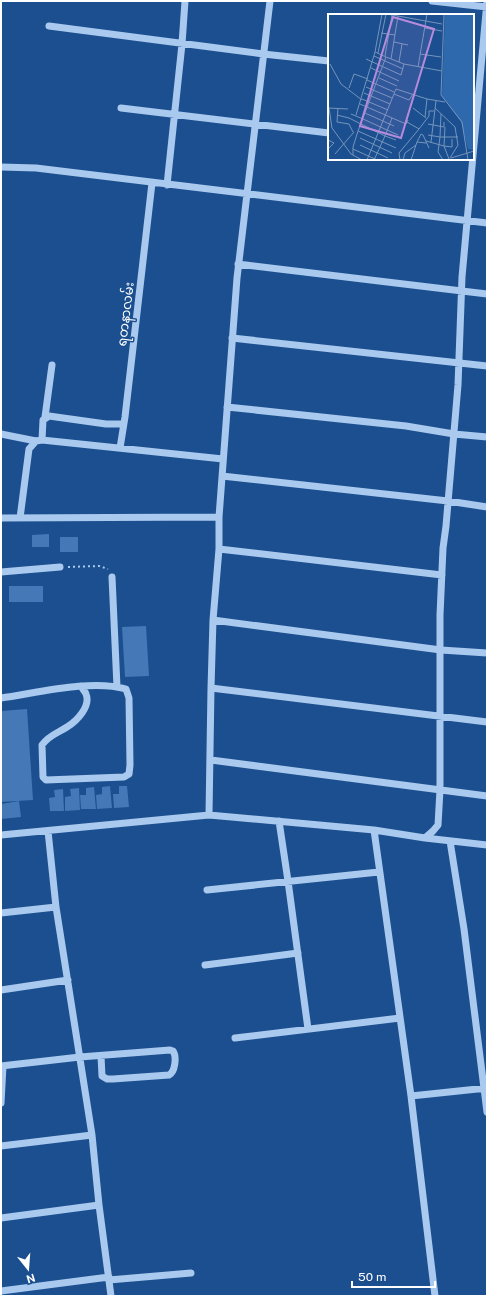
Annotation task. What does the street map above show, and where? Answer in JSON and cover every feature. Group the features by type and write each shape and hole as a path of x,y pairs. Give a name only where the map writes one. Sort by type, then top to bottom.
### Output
{"street":[{"path":"167,185 176,115 185,1"},
{"path":"209,815 213,620 219,550 219,517 232,338 238,264 248,195 270,1"},
{"path":"432,1 487,7"},
{"path":"474,150 477,80 487,1"},
{"path":"49,26 182,44 328,61"},
{"path":"477,80 487,85"},
{"path":"121,108 328,133"},
{"path":"425,838 438,825 440,790 440,615 443,548 454,434 459,363 461,292 473,160"},
{"path":"1,167 36,168 487,223"},
{"name":"ရတနာလမ်း","path":"120,448 152,183"},
{"path":"238,264 487,294"},
{"path":"232,338 487,366"},
{"path":"20,518 29,449 39,441 43,420 45,417 52,365"},
{"path":"227,407 406,426 454,434 487,436"},
{"path":"45,417 49,416 106,424 123,424"},
{"path":"1,434 39,441 223,459"},
{"path":"222,476 448,501 487,507"},
{"path":"1,518 219,517"},
{"path":"219,550 442,575"},
{"path":"1,572 60,567"},
{"path":"112,578 117,687"},
{"path":"213,620 441,650 487,653"},
{"path":"1,698 81,686 117,687 126,689 129,698 130,765 129,774 124,777 46,780 43,777 42,745 49,737 68,726 81,713 87,703 86,694 81,686"},
{"path":"211,688 487,722"},
{"path":"211,760 487,796"},
{"path":"1,835 209,815 374,830 425,838 487,845"},
{"path":"279,821 308,1029"},
{"path":"374,830 411,1096 435,1296"},
{"path":"48,831 56,907 92,1135 99,1205 111,1296"},
{"path":"450,841 464,929 486,1089 487,1112"},
{"path":"207,890 379,872"},
{"path":"1,913 56,907"},
{"path":"205,965 298,954"},
{"path":"1,990 68,980"},
{"path":"235,1038 400,1018"},
{"path":"1,1103 2,1066 80,1057 170,1050 175,1054 174,1071 169,1075 107,1079 102,1076 101,1056"},
{"path":"411,1096 486,1089"},
{"path":"1,1146 92,1135"},
{"path":"1,1218 99,1205"},
{"path":"1,1291 109,1279 191,1273"}],"path":[{"path":"60,567 99,566 108,568 112,578"}],"building":[{"path":"49,534 49,547 32,547 32,535"},
{"path":"60,537 78,537 78,552 60,552"},
{"path":"9,586 43,586 43,602 9,602"},
{"path":"146,626 149,676 125,677 122,627"},
{"path":"27,709 33,800 1,802 1,711"},
{"path":"110,786 112,808 97,809 96,795 102,794 102,787"},
{"path":"119,786 127,786 129,807 114,808 113,794 119,794"},
{"path":"94,787 96,809 81,809 80,795 86,795 86,788"},
{"path":"79,788 80,810 65,811 65,797 71,796 70,789"},
{"path":"63,789 64,811 50,811 49,798 55,797 54,790"},
{"path":"19,801 21,817 1,819 1,804"}]}
